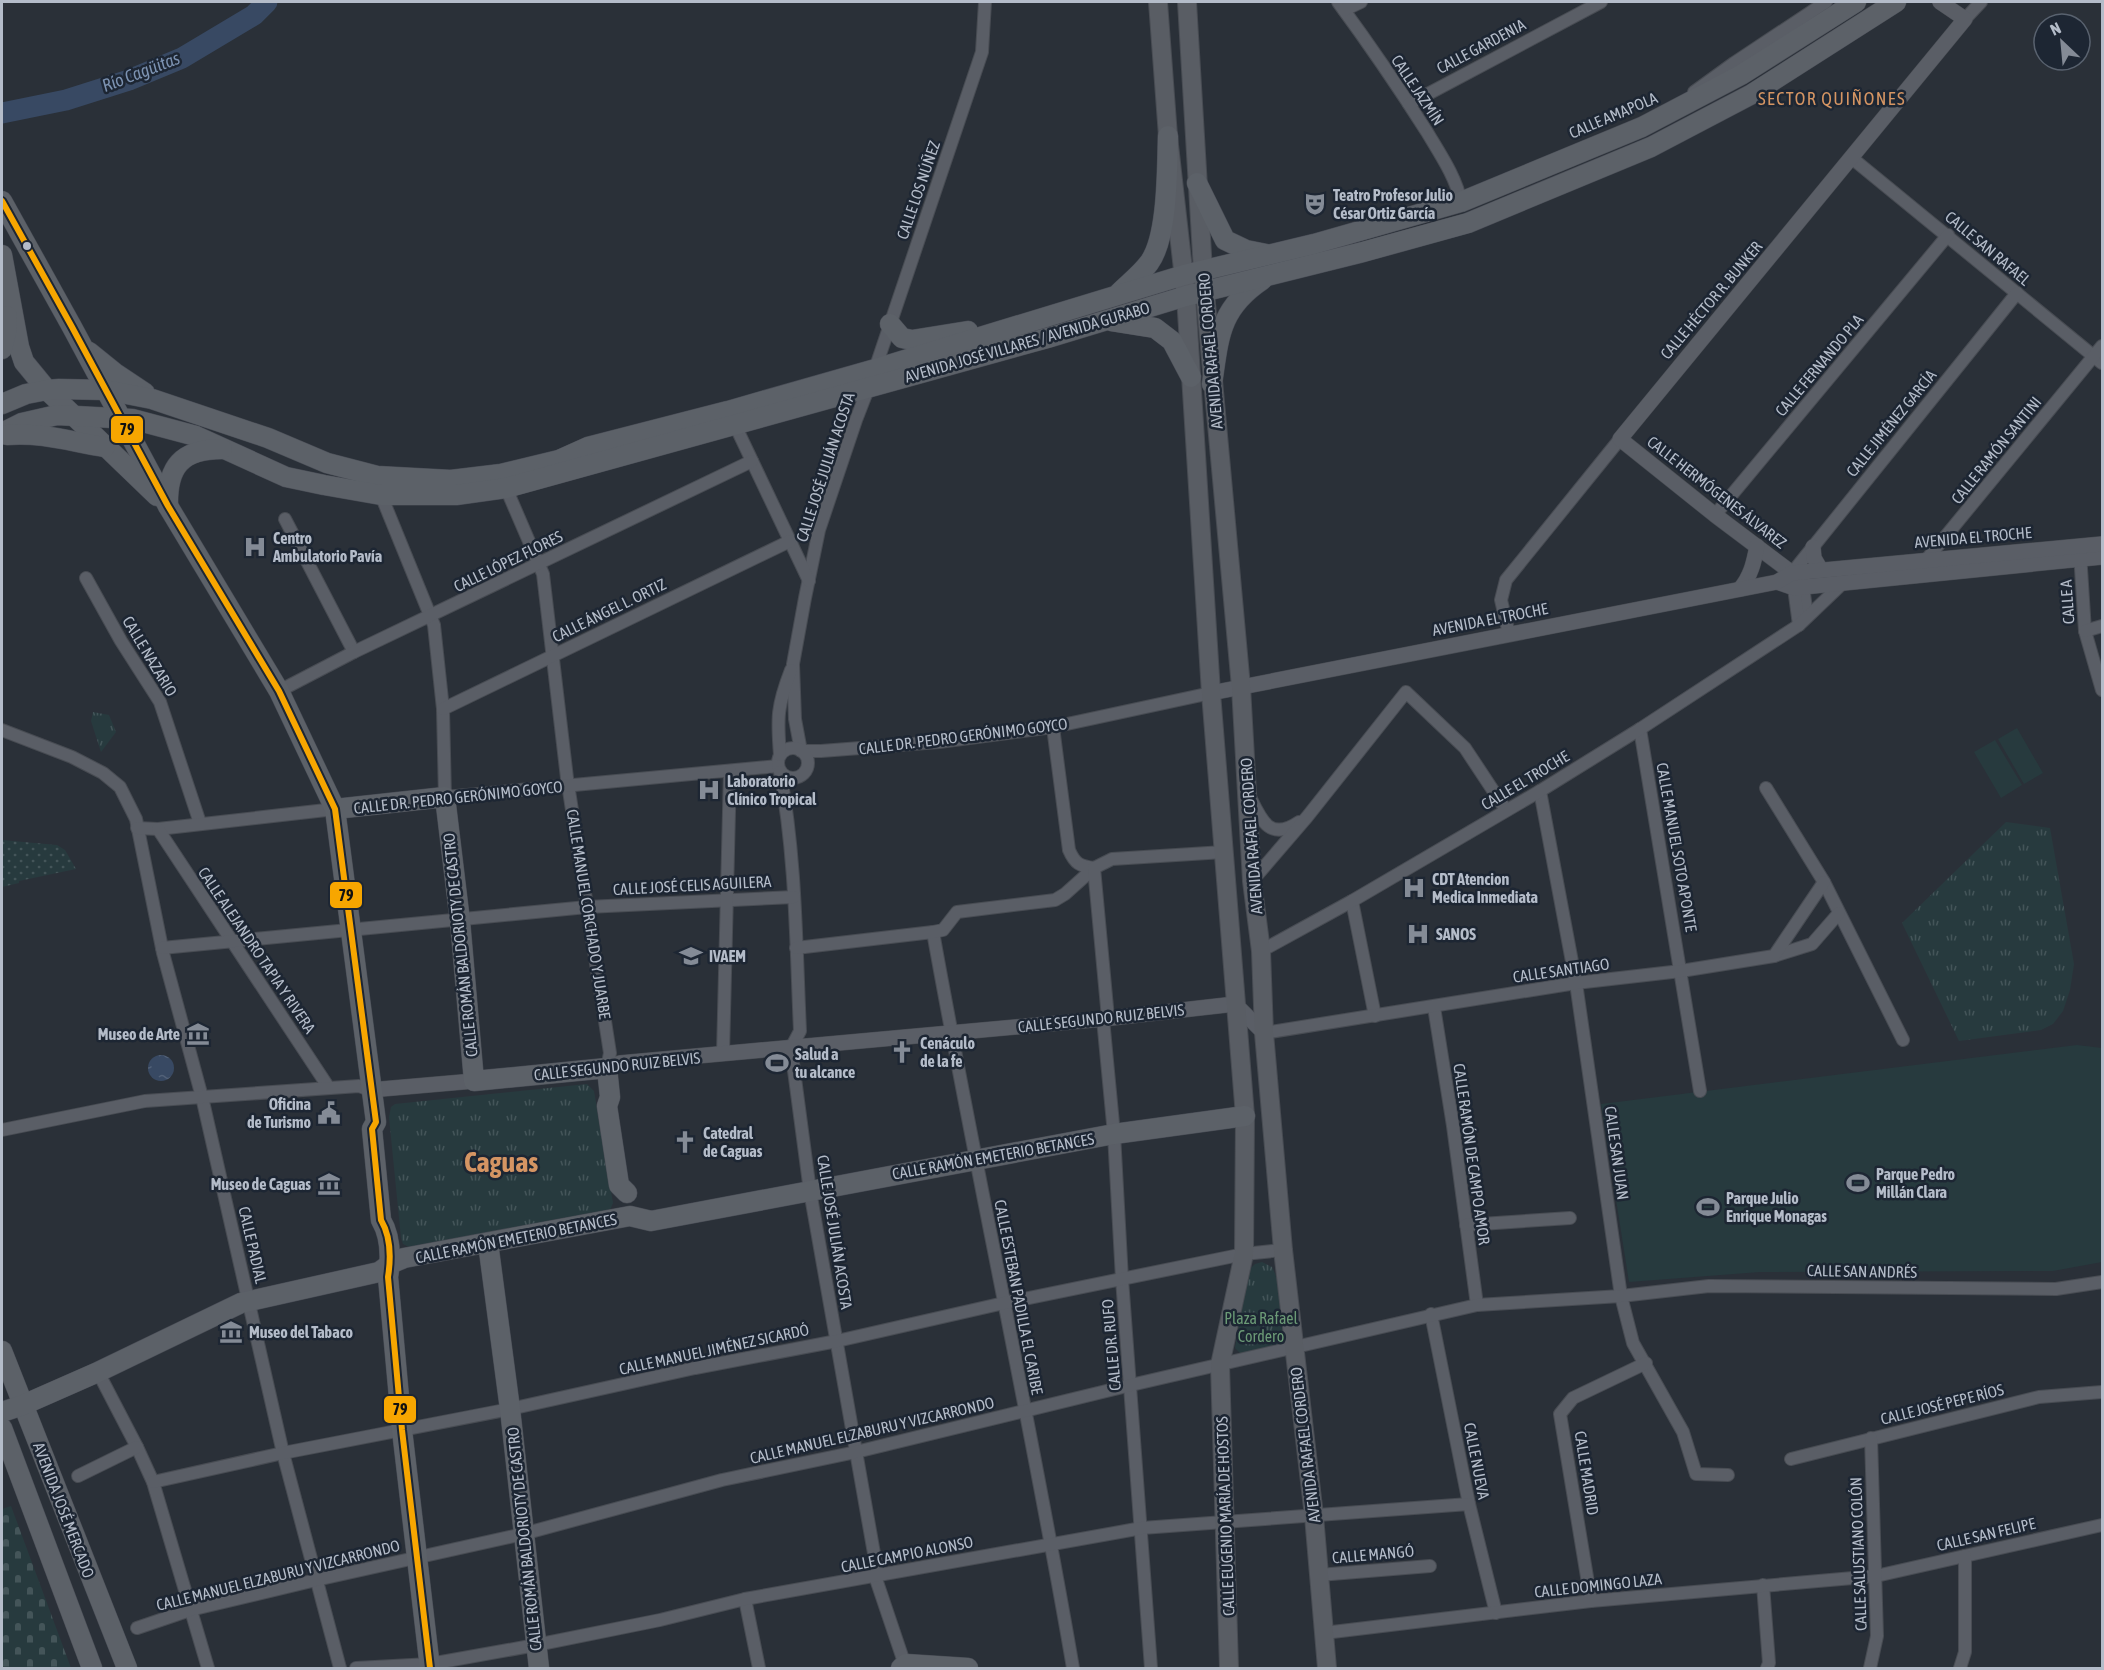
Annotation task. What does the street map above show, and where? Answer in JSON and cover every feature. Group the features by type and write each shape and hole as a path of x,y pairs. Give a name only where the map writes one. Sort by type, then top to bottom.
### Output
{"main road":[{"name":"AVENIDA RAFAEL CORDERO","path":"1158,2 1168,136 1212,384 1241,687 1252,881 1261,951 1264,1033 1283,1250 1314,1516 1327,1668"},
{"name":"AVENIDA RAFAEL CORDERO","path":"1187,2 1197,183 1193,273"},
{"name":"AVENIDA JOSÉ VILLARES / AVENIDA GURABO","path":"872,378 1041,317 1193,273 1357,232 1460,198 1642,128 1741,75 1856,2"},
{"name":"AVENIDA JOSÉ VILLARES / AVENIDA GURABO","path":"106,390 152,399 268,438 327,463 377,476 451,480 501,474 559,460 588,447 728,411 1052,337 1195,294 1468,223 1651,147 1752,94 1896,2"},
{"path":"1118,294 1150,262 1160,237 1166,194 1168,136"},
{"path":"1197,183 1225,240 1246,250 1272,255"},
{"path":"2,201 168,506 279,691 335,809 376,1122 372,1130 382,1177 381,1220 387,1231 390,1264 388,1277 402,1430 419,1558 430,1666"},
{"path":"1357,232 1363,252"},
{"path":"2,255 8,280 14,327 24,362 47,390 168,506"},
{"path":"1212,384 1219,334 1231,308 1247,290 1270,275"},
{"path":"2,349 6,333 8,280"},
{"name":"AVENIDA RAFAEL CORDERO","path":"1195,294 1191,377 1211,693 1245,1116 1244,1254 1220,1365"},
{"path":"890,324 902,338 912,340 1041,317 1052,337"},
{"path":"1105,320 1155,328 1172,341 1191,377"},
{"path":"78,339 115,374 152,399"},
{"path":"2,434 22,423 40,418 72,415 132,419 196,436 286,477 381,495 456,495 506,488 735,425 802,406 872,378"},
{"path":"2,404 26,394 47,390 106,390"},
{"path":"2,434 52,436 106,447"},
{"path":"168,506 168,483 178,463 198,451 226,449"},
{"name":"CALLE DR. PEDRO GERÓNIMO GOYCO","path":"335,809 445,797"},
{"name":"CALLE ROMÁN BALDORIOTY DE CASTRO","path":"445,797 460,921 474,1081"},
{"name":"CALLE SEGUNDO RUIZ BELVIS","path":"474,1081 607,1068"},
{"name":"CALLE MANUEL CORCHADO Y JUARBE","path":"607,1068 610,1097 618,1106 619,1145 629,1185 627,1193 630,1216"},
{"name":"CALLE RAMÓN EMETERIO BETANCES","path":"2,1412 98,1372 248,1301 379,1272 404,1258 630,1216 651,1221 1114,1134 1245,1116"},
{"name":"CALLE ROMÁN BALDORIOTY DE CASTRO","path":"488,1243 510,1409 539,1668"},
{"name":"AVENIDA JOSÉ MERCADO","path":"2,1351 127,1668"},
{"name":"CALLE EUGENIO MARÍA DE HOSTOS","path":"1220,1365 1229,1668"},
{"name":"AVENIDA JOSÉ MERCADO","path":"2,1428 92,1668"},
{"path":"904,1667 968,1668"}],"street":[{"name":"CALLE LOS NÚÑEZ","path":"872,378 982,52 985,2"},
{"path":"1341,6 1361,2"},
{"name":"CALLE GARDENIA","path":"1409,104 1601,2"},
{"name":"CALLE AMAPOLA","path":"1460,198 1663,113 1826,2"},
{"path":"1940,2 1965,19"},
{"name":"CALLE HÉCTOR R. BUNKER","path":"1509,634 1501,600 1506,580 1981,2"},
{"name":"CALLE JAZMÍN","path":"1341,6 1442,156 1460,198"},
{"name":"CALLE SAN RAFAEL","path":"1853,159 2017,293 2100,355"},
{"name":"CALLE FERNANDO PLA","path":"1715,515 1948,235"},
{"name":"CALLE JIMÉNEZ GARCÍA","path":"1798,576 1813,547 2017,293"},
{"name":"CALLE RAMÓN SANTINI","path":"1914,575 2100,355"},
{"name":"CALLE JOSÉ JULIÁN ACOSTA","path":"872,378 819,530 793,664 780,696 777,726 794,897 800,1031 791,1048 810,1191 878,1576 876,1579 904,1667"},
{"path":"735,425 809,581"},
{"name":"CALLE HERMÓGENES ÁLVAREZ","path":"1620,440 1715,515 1798,576"},
{"name":"CALLE LÓPEZ FLORES","path":"279,691 354,652 752,461"},
{"name":"CALLE MANUEL CORCHADO Y JUARBE","path":"506,488 543,574 569,786 610,1053 607,1068"},
{"name":"CALLE ROMÁN BALDORIOTY DE CASTRO","path":"381,495 432,616 443,709 445,797"},
{"path":"285,519 354,652"},
{"name":"CALLE ÁNGEL L. ORTIZ","path":"443,709 790,541"},
{"name":"AVENIDA EL TROCHE","path":"1798,576 1843,583 2080,552 2103,544"},
{"path":"1740,589 1754,563 1756,546"},
{"path":"1813,547 1814,558 1821,570"},
{"name":"AVENIDA EL TROCHE","path":"1211,693 1777,582 1821,570 1927,560 2080,552 2103,557"},
{"name":"CALLE A","path":"2080,552 2085,631 2103,690"},
{"path":"1798,576 1803,621"},
{"name":"CALLE NAZARIO","path":"86,578 121,641 160,702 200,823"},
{"name":"CALLE EL TROCHE","path":"1261,951 1352,901 1540,791 1640,729 1803,621 1843,583"},
{"path":"2085,631 2103,626"},
{"name":"CALLE JOSÉ JULIÁN ACOSTA","path":"793,664 795,719 801,751"},
{"path":"1252,881 1307,817 1406,692 1465,748 1506,810"},
{"name":"CALLE DR. PEDRO GERÓNIMO GOYCO","path":"801,751 939,742 1053,727 1211,693"},
{"path":"1053,727 1069,850 1081,867 1094,868"},
{"name":"CALLE MANUEL SOTO APONTE","path":"1640,729 1700,1091"},
{"path":"2,730 72,757 103,773 120,787 136,819 137,828"},
{"path":"787,749 801,751 807,760 804,770 790,778 780,764 787,749"},
{"path":"785,795 821,751"},
{"name":"CALLE DR. PEDRO GERÓNIMO GOYCO","path":"445,797 730,771 780,764"},
{"path":"723,1054 725,900 730,771"},
{"path":"1766,788 1824,882 1903,1040"},
{"path":"1246,790 1263,822 1277,830 1288,830 1307,817"},
{"name":"CALLE SAN JUAN","path":"1540,791 1576,983 1621,1296 1633,1343 1683,1432 1696,1474 1728,1475"},
{"name":"CALLE DR. PEDRO GERÓNIMO GOYCO","path":"137,828 158,829 335,809"},
{"name":"CALLE PADIAL","path":"137,828 162,948 202,1097 283,1453 340,1668"},
{"name":"CALLE ALEJANDRO TAPIA Y RIVERA","path":"158,829 329,1088"},
{"path":"796,948 933,932 943,930 957,912 1055,900 1094,868 1112,859 1224,852"},
{"name":"CALLE DR. RUFO","path":"1094,868 1151,1668"},
{"path":"1774,956 1824,882"},
{"name":"CALLE JOSÉ CELIS AGUILERA","path":"162,948 587,907 794,897"},
{"path":"1352,901 1375,1016"},
{"name":"CALLE SANTIAGO","path":"1264,1033 1576,983 1774,956 1812,944 1839,913"},
{"name":"CALLE ESTEBAN PADILLA EL CARIBE","path":"933,932 1024,1412 1052,1544 1073,1668"},
{"path":"1235,1004 1264,1033"},
{"name":"CALLE SEGUNDO RUIZ BELVIS","path":"607,1068 620,1063 1235,1004"},
{"name":"CALLE RAMÓN DE CAMPO AMOR","path":"1434,1007 1477,1305"},
{"name":"CALLE SEGUNDO RUIZ BELVIS","path":"2,1130 145,1101 359,1086 370,1090 474,1081"},
{"path":"1466,1225 1570,1218"},
{"name":"CALLE MANUEL JIMÉNEZ SICARDÓ","path":"153,1482 283,1453 510,1409 695,1368 837,1341 1004,1303 1244,1254 1283,1250"},
{"name":"CALLE SAN ANDRÉS","path":"1621,1296 1709,1286 2056,1289 2103,1282"},
{"name":"CALLE MANUEL ELZABURU Y VIZCARRONDO","path":"137,1628 190,1610 523,1534 722,1480 856,1452 1431,1314 1477,1305 1621,1296"},
{"name":"CALLE NUEVA","path":"1431,1314 1469,1504 1496,1613"},
{"name":"CALLE MADRID","path":"1591,1601 1560,1414 1573,1398 1646,1363"},
{"path":"98,1372 153,1482 208,1668"},
{"name":"CALLE JOSÉ PEPE RÍOS","path":"1791,1459 2038,1397 2103,1392"},
{"name":"CALLE SALUSTIANO COLÓN","path":"1870,1668 1878,1636 1871,1438"},
{"path":"78,1476 137,1447"},
{"name":"CALLE CAMPIO ALONSO","path":"356,1668 430,1666 660,1620 745,1599 1142,1528 1469,1504"},
{"name":"CALLE SAN FELIPE","path":"1876,1576 2103,1525"},
{"path":"1960,1668 1965,1652 1965,1556"},
{"name":"CALLE MANGÓ","path":"1319,1575 1430,1566"},
{"name":"CALLE DOMINGO LAZA","path":"1324,1633 1591,1601 1876,1576"},
{"path":"1763,1585 1769,1663 1767,1668"},
{"path":"745,1599 759,1668"}],"green space":[{"path":"93,712 109,715 116,732 101,752 91,721"},
{"path":"2017,728 2043,773 2024,784 1998,739"},
{"path":"1995,740 2022,785 2001,798 1974,752"},
{"path":"2006,822 2050,828 2074,964 2070,990 2063,1011 2053,1024 2041,1030 1959,1041 1902,923"},
{"path":"2,840 57,845 65,850 76,869 19,881 19,883 2,887"},
{"name":"Parque Pedro Millán Clara","path":"2077,1045 2102,1048 2102,1262 2053,1271 1760,1272 1629,1282 1601,1104"},
{"path":"587,1084 594,1091 613,1203 610,1210 413,1249 403,1244 389,1117 391,1107 395,1104"},
{"name":"Plaza Rafael Cordero","path":"1262,1262 1272,1267 1277,1278 1283,1338 1277,1346 1241,1354 1235,1348 1248,1271 1255,1264"},
{"path":"11,1506 71,1668 2,1668 2,1509"}],"water":[{"path":"161,1055 170,1059 174,1068 170,1077 161,1081 152,1077 148,1068 152,1059"}],"waterway":[{"name":"Río Cagüitas","path":"2,113 66,100 129,80 182,58 254,15 267,2"}],"transit line":[{"name":"79","path":"2,201 168,506 279,691 335,809 376,1122 372,1129 381,1220 387,1233 389,1248 388,1277 402,1430 430,1668"}],"place":[{"name":"Teatro Profesor Julio César Ortiz García","path":"1315,204"},
{"name":"Centro Ambulatorio Pavía","path":"255,547"},
{"name":"Laboratorio Clínico Tropical","path":"709,790"},
{"name":"CDT Atencion Medica Inmediata","path":"1414,888"},
{"name":"SANOS","path":"1418,934"},
{"name":"IVAEM","path":"691,956"},
{"name":"Museo de Arte","path":"198,1034"},
{"name":"Cenáculo de la fe","path":"902,1052"},
{"name":"Salud a tu alcance","path":"777,1063"},
{"name":"Oficina de Turismo","path":"329,1113"},
{"name":"Catedral de Caguas","path":"685,1142"},
{"name":"Parque Pedro Millán Clara","path":"1858,1183"},
{"name":"Museo de Caguas","path":"329,1184"},
{"name":"Parque Julio Enrique Monagas","path":"1708,1207"},
{"name":"Museo del Tabaco","path":"231,1332"}],"district":[{"name":"SECTOR QUIÑONES","path":"1832,99"},
{"name":"Caguas","path":"501,1162"}]}
